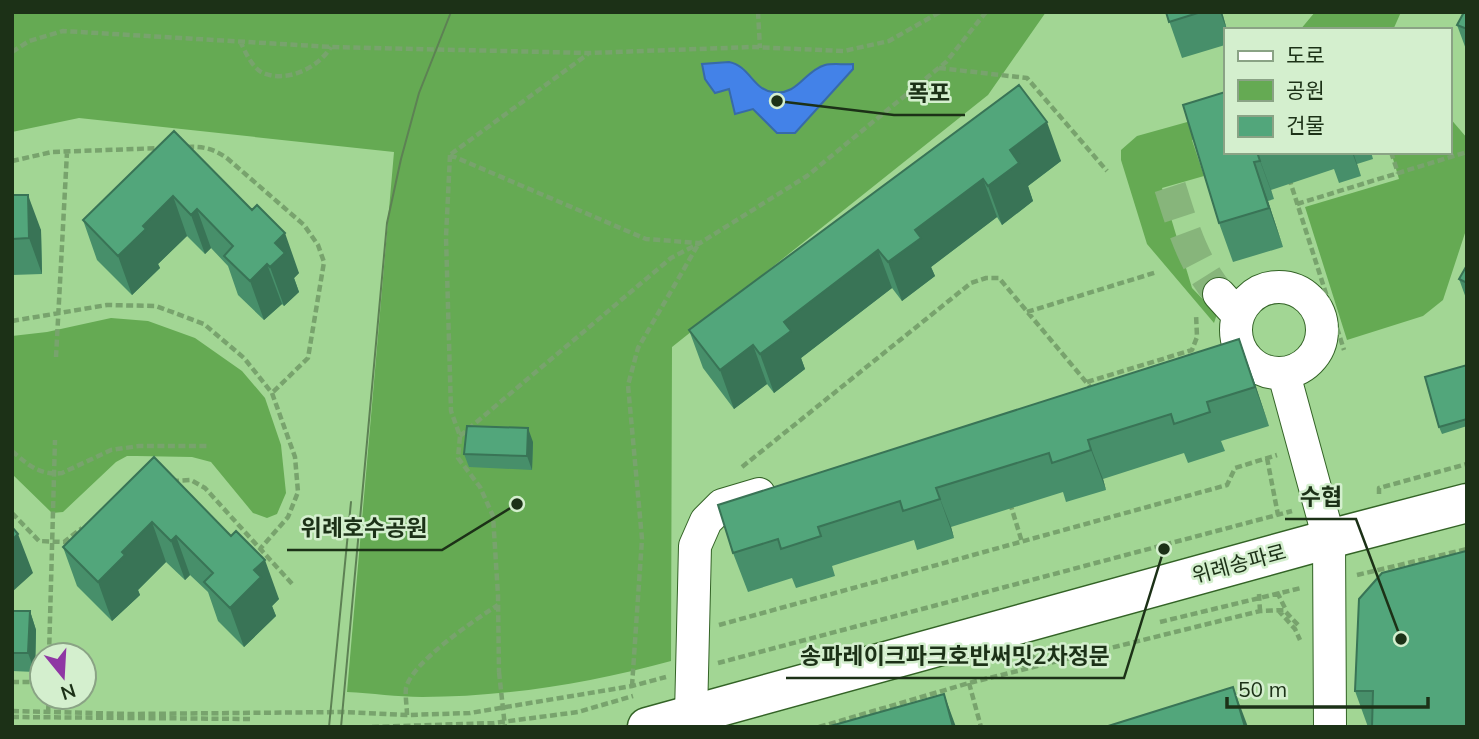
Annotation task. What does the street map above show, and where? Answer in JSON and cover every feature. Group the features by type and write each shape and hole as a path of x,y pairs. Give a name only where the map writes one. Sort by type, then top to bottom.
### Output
{"main road":[{"name":"위례송파로","path":"644,710 691,715 1467,503"}],"street":[{"path":"1271,287 1285,287 1310,300 1318,311 1322,338 1309,362 1297,370 1284,374 1262,370 1244,357 1237,344 1234,329 1217,307 1245,302 1257,292 1271,287"},
{"path":"1284,374 1329,539 1330,727"},
{"path":"691,715 695,546 706,521 722,505 784,486"}],"path":[{"path":"758,12 760,48"},
{"path":"12,52 29,41 63,31 331,47 589,53 760,48 844,51 889,41 940,12"},
{"path":"460,436 671,258 700,243 807,176 939,68 986,12"},
{"path":"240,41 253,64 262,72 286,76 308,69 323,60 331,47"},
{"path":"450,155 589,53"},
{"path":"939,68 1027,78 1107,171"},
{"path":"175,148 202,146 218,151 304,225 318,245 324,262 308,358 272,393"},
{"path":"12,161 52,152 162,148"},
{"path":"55,357 67,152"},
{"path":"1297,204 1467,152"},
{"path":"1392,154 1398,173"},
{"path":"450,155 646,239 700,243"},
{"path":"450,155 446,237 451,411 460,436 458,458 476,482 493,516 499,672 505,727"},
{"path":"1287,171 1344,351"},
{"path":"632,686 642,539 628,384 638,348 700,243"},
{"path":"1027,312 1157,272"},
{"path":"739,470 971,283 986,278 999,278 1094,391"},
{"path":"12,321 107,305 156,306 204,324 244,358 272,393 295,457 299,492 288,517 260,549"},
{"path":"1087,382 1192,350 1197,337 1217,307"},
{"path":"49,641 55,440"},
{"path":"12,451 29,465 42,472 54,474 62,473 111,450 139,446 211,446"},
{"path":"715,626 1227,485 1235,468 1303,446"},
{"path":"1267,458 1278,514"},
{"path":"1379,488 1467,464"},
{"path":"476,467 476,482"},
{"path":"163,482 191,480 205,488 294,586"},
{"path":"1006,491 1022,542"},
{"path":"12,711 130,717 343,712 407,715 470,713 632,686 1301,508"},
{"path":"12,513 39,541 64,542 84,526"},
{"path":"1153,624 1259,596 1467,549"},
{"path":"1112,568 1113,559"},
{"path":"407,715 406,686 422,665 457,632 498,605"},
{"path":"819,727 969,682 1260,611 1284,610 1304,631"},
{"path":"1022,669 1033,655 1047,652"},
{"path":"969,682 981,727"},
{"path":"372,727 494,723 578,712 644,710"},
{"path":"12,717 253,719"},
{"path":"129,727 130,717"}],"green space":[{"path":"12,12 1046,12 988,95 672,347 671,661 548,687 422,697 347,692 394,152 79,118 12,132"},
{"path":"1315,12 1401,12 1394,28 1302,28"},
{"path":"1216,114 1224,127 1192,140 1204,176 1162,188 1192,288 1217,314 1214,323 1147,244 1121,160 1121,150 1137,136"},
{"path":"1451,119 1467,138 1467,227 1443,300 1423,316 1347,340 1305,207 1399,179 1392,154 1451,154"},
{"path":"111,318 148,321 195,338 242,371 265,398 281,445 286,493 277,514 267,518 253,513 211,462 192,457 127,456 116,462 63,512 52,513 12,474 12,336 47,332"}],"water":[{"path":"729,62 742,68 761,87 773,92 795,87 825,65 853,64 853,69 795,133 777,133 753,109 735,114 729,89 715,93 705,79 702,64"}],"building":[{"path":"1166,12 1201,12 1169,22"},
{"path":"1464,12 1467,12 1467,29 1457,25"},
{"path":"1019,85 1047,122 1010,150 1019,163 988,186 983,179 915,230 921,238 888,262 878,250 784,322 791,331 760,354 753,345 720,370 689,330"},
{"path":"1224,92 1224,154 1258,154 1260,161 1254,162 1269,208 1219,223 1183,105"},
{"path":"174,131 252,210 257,205 285,233 275,243 285,253 270,267 267,264 250,281 224,256 233,246 197,209 191,215 173,196 143,226 146,229 118,256 83,220"},
{"path":"12,195 28,195 29,238 12,239"},
{"path":"1467,265 1467,283 1459,279"},
{"path":"1239,339 1255,387 1207,402 1210,412 1174,424 1171,414 1088,440 1091,450 1052,463 1049,453 936,488 940,499 903,511 900,501 818,527 821,536 781,549 778,539 733,553 718,505"},
{"path":"1467,365 1467,419 1439,427 1425,377"},
{"path":"467,426 528,428 527,456 464,454"},
{"path":"154,457 231,536 236,531 265,560 254,570 261,577 230,608 204,582 213,573 176,536 171,541 152,522 122,552 125,555 98,582 63,547"},
{"path":"12,527 18,534 12,540"},
{"path":"1466,551 1467,727 1372,727 1373,691 1355,691 1359,599 1382,573"},
{"path":"12,611 30,611 28,653 12,653"},
{"path":"1233,687 1245,727 1105,727"},
{"path":"944,694 953,727 827,727"}],"tunnel":[{"path":"1170,187 1195,256 1219,294"}],"tram line":[{"path":"341,727 387,223 419,93 451,12"},
{"path":"329,727 351,502"}],"place":[{"name":"폭포","path":"777,101"},
{"name":"위례호수공원","path":"517,504"},
{"name":"송파레이크파크호반써밋2차정문","path":"1164,549"},
{"name":"수협","path":"1401,639"}]}
